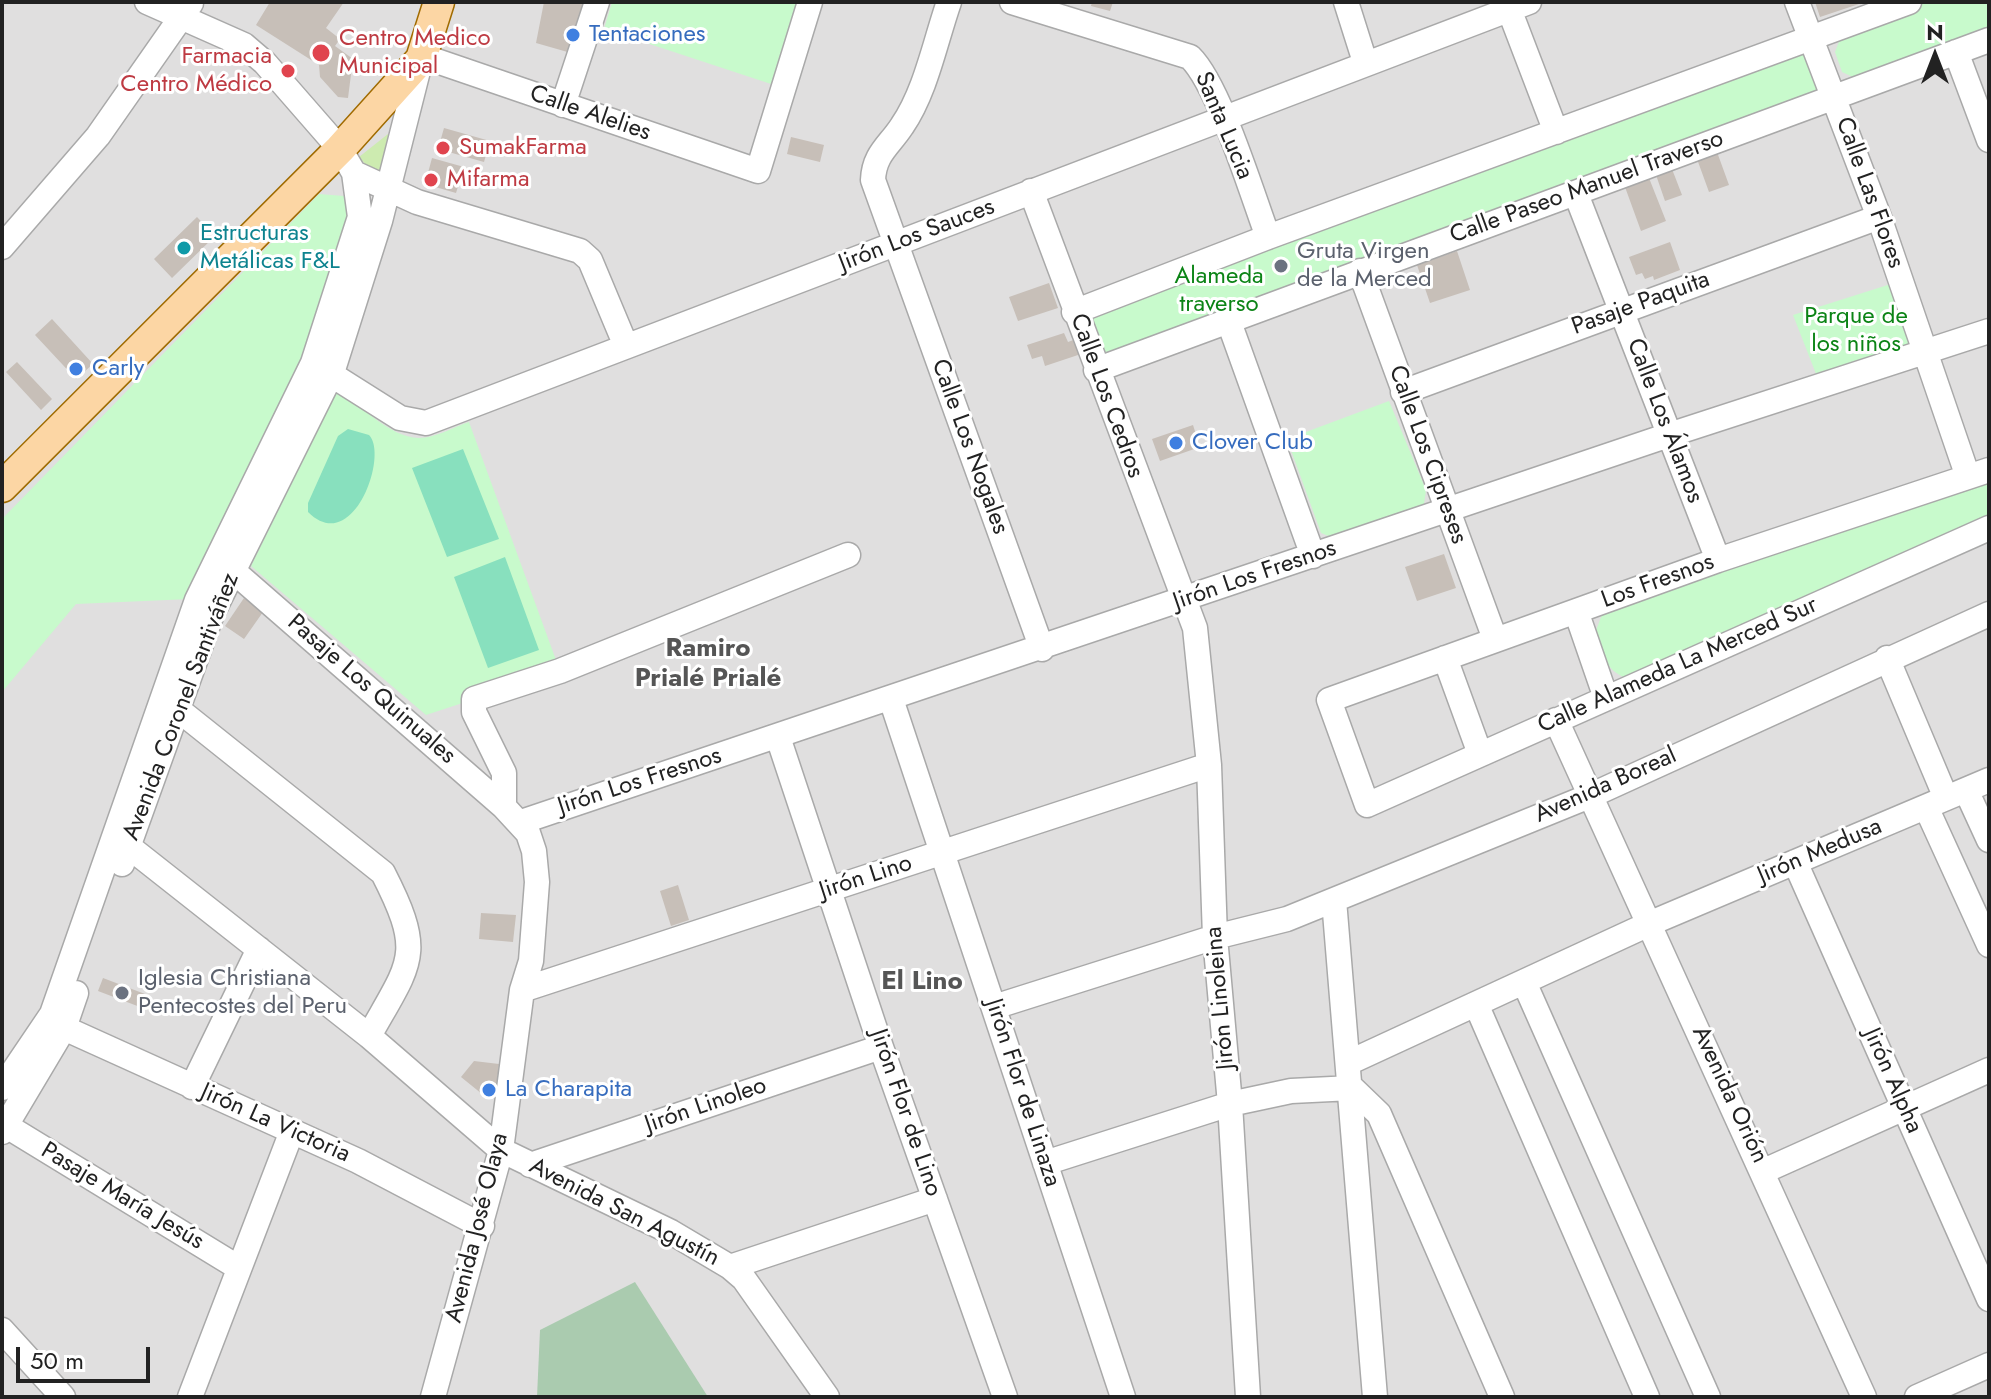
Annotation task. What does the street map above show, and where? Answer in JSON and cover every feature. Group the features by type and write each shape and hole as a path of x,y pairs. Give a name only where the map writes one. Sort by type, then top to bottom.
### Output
{"main road":[{"path":"2,487 347,161 421,58 439,2"}],"street":[{"path":"147,2 188,9 244,45 265,63 347,161 389,188 417,202 580,251 590,260 626,346"},
{"path":"563,105 597,2"},
{"name":"Calle Alelies","path":"421,58 758,171 810,2"},
{"name":"Calle Los Nogales","path":"949,2 914,104 902,126 876,157 873,180 1042,649"},
{"name":"Santa Lucia","path":"1012,2 1183,53 1202,72 1224,120 1268,237"},
{"path":"1346,2 1365,62"},
{"name":"Calle Las Flores","path":"1797,2 1926,351 1978,473"},
{"path":"1074,312 1268,237 1909,2"},
{"path":"1519,5 1556,132"},
{"name":"Jirón Los Sauces","path":"322,368 400,418 426,423 1519,5"},
{"path":"2,247 98,136 188,9"},
{"name":"Calle Paseo Manuel Traverso","path":"1096,370 1989,40"},
{"path":"1956,52 1989,140"},
{"name":"Avenida Coronel Santiváñez","path":"2,1088 52,1014 120,843 180,711 227,564 322,368 389,188 421,58"},
{"name":"Avenida Coronel Santiváñez","path":"322,368 360,217 347,161"},
{"name":"Calle Los Cedros","path":"1031,191 1183,601"},
{"name":"Calle Los Álamos","path":"1576,194 1718,560"},
{"name":"Pasaje Paquita","path":"1403,392 1879,217"},
{"name":"Calle Los Cipreses","path":"1360,271 1495,639"},
{"path":"1229,322 1313,556"},
{"name":"Jirón Los Fresnos","path":"512,815 778,737 1669,435 1989,331"},
{"name":"Los Fresnos","path":"1367,805 1329,700 1718,560 1978,473"},
{"name":"Calle Alameda La Merced Sur","path":"1367,805 1989,528"},
{"path":"512,815 504,773 474,712 474,699 560,671 848,555"},
{"name":"Avenida Coronel Santiváñez","path":"4,1129 64,1028 197,600 227,564"},
{"name":"Pasaje Los Quinuales","path":"227,564 512,815"},
{"name":"Jirón Linoleina","path":"1183,601 1195,628 1209,765 1215,937 1230,1104 1248,1397"},
{"path":"1576,611 1606,698"},
{"name":"Avenida Boreal","path":"1215,937 1287,919 1592,795 1989,614"},
{"path":"1445,658 1480,754"},
{"path":"1887,658 1946,798 1989,945"},
{"name":"Jirón Flor de Linaza","path":"891,699 1123,1397"},
{"path":"180,711 383,873 402,909 410,938 407,967 369,1036"},
{"name":"Avenida Orión","path":"1556,720 1764,1171 1864,1397"},
{"name":"Jirón Flor de Lino","path":"778,737 881,1047 1005,1397"},
{"name":"Jirón Lino","path":"522,990 1209,765"},
{"name":"Jirón Medusa","path":"1350,1062 1651,923 1989,780"},
{"path":"1946,798 1989,840"},
{"name":"Avenida José Olaya","path":"433,1397 501,1150 522,990 531,961 537,882 534,851 512,815"},
{"name":"Avenida San Agustín","path":"120,843 369,1036 501,1150 671,1232 730,1267 744,1279 827,1397"},
{"name":"Jirón Alpha","path":"1795,862 1989,1299"},
{"path":"1334,900 1350,1062 1375,1397"},
{"path":"994,1007 1215,937"},
{"path":"192,1087 259,949"},
{"path":"1524,982 1708,1397"},
{"path":"1476,1004 1647,1397"},
{"name":"Jirón La Victoria","path":"64,1028 358,1161 482,1226"},
{"name":"Jirón Linoleo","path":"530,1165 881,1047"},
{"path":"1764,1171 1989,1070"},
{"path":"1045,1163 1230,1104 1291,1091 1352,1088 1379,1114 1502,1397"},
{"name":"Pasaje María Jesús","path":"4,1129 239,1268"},
{"path":"190,1397 292,1131"},
{"path":"730,1267 935,1199"},
{"path":"2,1330 63,1397"},
{"path":"1917,1397 1989,1365"}],"shaded area":[{"path":"2,2 1989,2 1989,1397 2,1397"}],"green space":[{"path":"612,2 797,2 771,84 604,29"},
{"path":"1927,2 1989,2 1989,30 1864,77 1853,77 1842,72 1835,52 1840,39"},
{"name":"Alameda traverso","path":"1795,52 1807,56 1819,81 1818,92 1118,356 1100,355 1089,326 1098,310"},
{"path":"388,134 393,136 382,170 374,174 359,157"},
{"path":"319,194 344,196 355,212 312,344 190,599 76,604 2,692 2,519"},
{"name":"Parque de los niños","path":"1894,283 1918,347 1818,379 1793,315"},
{"path":"338,387 386,426 408,436 431,436 469,422 560,671 426,715 251,566"},
{"path":"1389,401 1426,490 1424,504 1331,537 1321,533 1287,439"},
{"path":"348,429 369,435 374,446 370,480 363,498 352,513 339,522 324,522 308,512 308,503 338,436"},
{"path":"463,449 499,539 447,557 412,468"},
{"path":"1989,480 1989,518 1626,678 1609,666 1602,654 1595,633 1603,612"},
{"path":"505,557 539,650 488,668 454,577"},
{"path":"635,1282 708,1397 537,1397 540,1330"}],"building":[{"name":"Centro Medico Municipal","path":"270,2 344,2 326,28 340,39 335,46 353,59 348,98 338,97 320,77 319,65 256,25"},
{"path":"544,2 585,2 571,53 536,43"},
{"path":"1092,2 1113,2 1110,11 1091,6"},
{"path":"1815,2 1862,2 1862,3 1820,17"},
{"path":"444,128 490,141 484,162 438,149"},
{"path":"791,137 824,145 820,162 787,154"},
{"path":"1717,152 1729,185 1709,192 1697,159"},
{"path":"432,158 464,167 456,193 425,184"},
{"path":"1672,169 1682,195 1665,201 1656,175"},
{"path":"1649,178 1666,221 1641,231 1625,187"},
{"name":"Estructuras Metálicas F&L","path":"197,217 215,236 172,278 154,259"},
{"path":"1670,242 1680,270 1654,280 1653,276 1645,279 1642,273 1636,275 1629,257"},
{"path":"1457,251 1470,290 1430,303 1417,265"},
{"name":"Gruta Virgen de la Merced","path":"1284,258 1289,270 1277,274 1272,262"},
{"path":"1049,283 1058,308 1018,321 1009,297"},
{"path":"52,319 93,364 76,379 35,335"},
{"path":"1064,333 1068,342 1076,339 1081,354 1045,366 1042,356 1032,359 1027,345"},
{"path":"17,362 52,399 41,410 6,372"},
{"name":"Clover Club","path":"1193,425 1200,447 1160,461 1152,439"},
{"path":"1444,554 1456,588 1417,601 1405,567"},
{"path":"244,598 263,612 244,639 225,626"},
{"path":"678,885 689,920 671,926 660,891"},
{"path":"481,913 516,915 513,942 479,939"},
{"name":"Iglesia Christiana Pentecostes del Peru","path":"103,978 145,994 140,1007 98,991"},
{"path":"474,1061 499,1064 496,1091 482,1094 461,1077"}],"place":[{"name":"Tentaciones","path":"573,35"},
{"name":"Centro Medico Municipal","path":"321,53"},
{"name":"Farmacia Centro Médico","path":"288,71"},
{"name":"SumakFarma","path":"443,148"},
{"name":"Mifarma","path":"431,180"},
{"name":"Estructuras Metálicas F&L","path":"184,248"},
{"name":"Gruta Virgen de la Merced","path":"1281,266"},
{"name":"Carly","path":"76,369"},
{"name":"Clover Club","path":"1176,443"},
{"name":"Iglesia Christiana Pentecostes del Peru","path":"122,993"},
{"name":"La Charapita","path":"489,1090"}],"district":[{"name":"Ramiro Prialé Prialé","path":"708,665"},
{"name":"El Lino","path":"922,983"}]}
